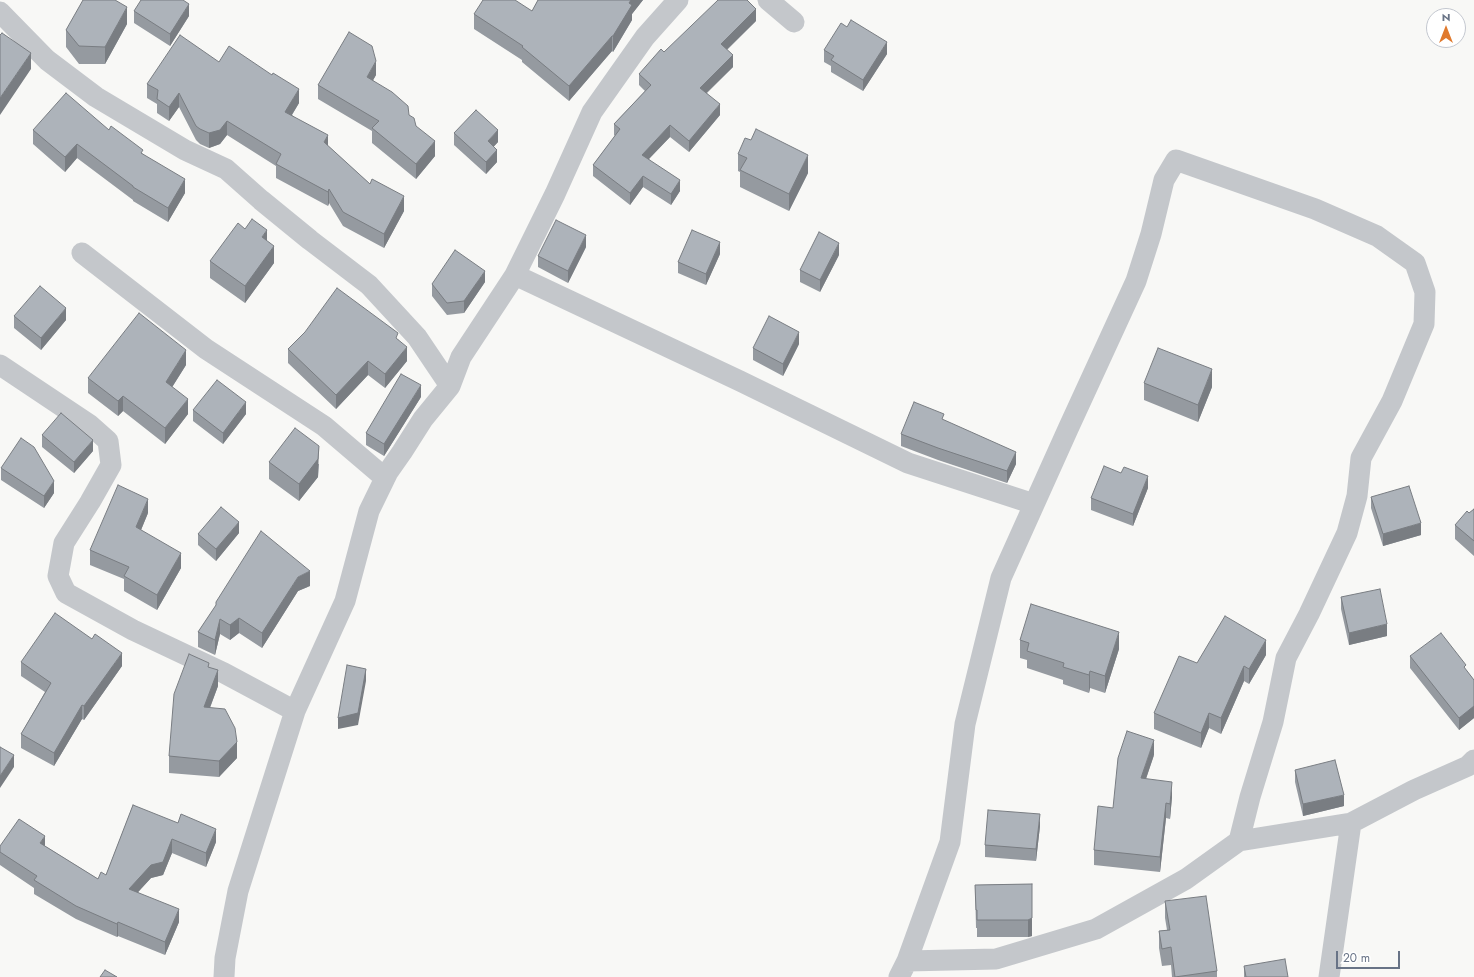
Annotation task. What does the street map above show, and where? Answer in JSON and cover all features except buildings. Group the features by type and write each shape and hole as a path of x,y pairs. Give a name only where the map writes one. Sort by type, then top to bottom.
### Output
{"street":[{"path":"224,977 225,958 238,891 295,711 345,601 369,511 385,478 423,419 450,386 461,357 515,275 555,194 592,112 645,37 678,0"},
{"path":"768,0 794,22"},
{"path":"0,12 47,60 90,93 185,150 226,169 310,240 369,285 417,337 450,386"},
{"path":"1239,841 1250,797 1273,722 1286,658 1309,614 1347,533 1358,496 1361,458 1392,401 1424,324 1425,292 1415,263 1377,236 1314,209 1176,160 1164,180 1152,234 1136,281 1001,578 965,724 950,842 903,969 996,959 1096,929 1186,879 1239,841 1351,823 1414,790 1468,766 1474,760"},
{"path":"82,253 206,348 324,426 385,478"},
{"path":"515,275 740,381 908,463 1034,504"},
{"path":"0,365 90,425 108,441 111,465 90,502 64,542 58,576 66,593 133,630 224,673 295,711"},
{"path":"1328,977 1351,823"}]}
